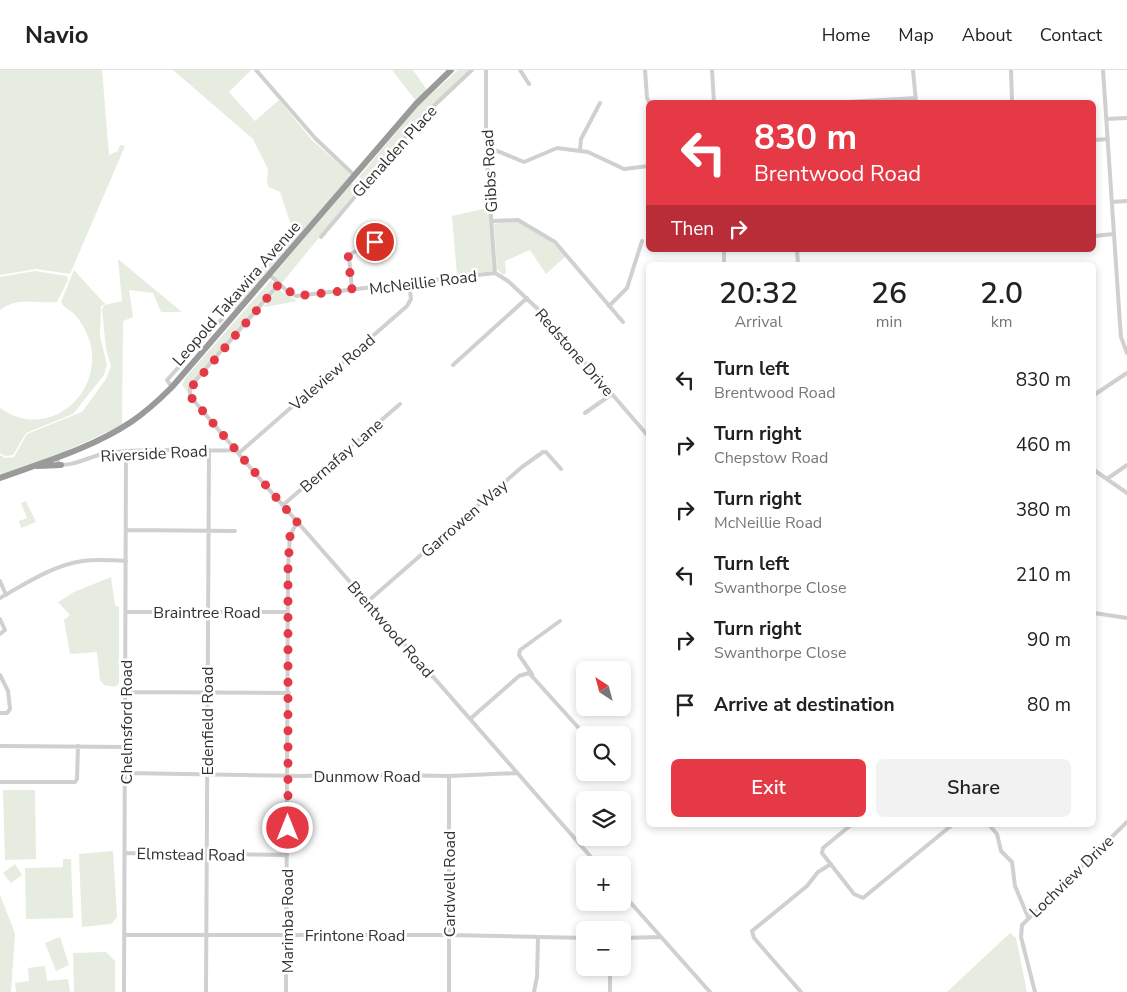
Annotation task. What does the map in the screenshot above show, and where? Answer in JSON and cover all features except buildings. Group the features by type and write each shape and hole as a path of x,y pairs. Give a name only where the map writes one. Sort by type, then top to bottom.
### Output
{"highway":[{"name":"Leopold Takawira Avenue","path":"0,478 105,437 131,422 172,388 416,104 451,70"},
{"path":"33,466 61,465"}],"street":[{"path":"256,70 315,138 354,175"},
{"name":"Glenalden Place","path":"320,237 424,115 472,70"},
{"name":"Gibbs Road","path":"486,70 486,148 495,273"},
{"path":"520,70 529,84"},
{"path":"646,70 648,100"},
{"path":"712,70 714,100"},
{"path":"913,70 916,100"},
{"path":"1011,70 1012,100"},
{"path":"1103,70 1121,337 1127,353"},
{"path":"580,150 581,139 600,103"},
{"path":"1106,119 1127,118"},
{"path":"1096,140 1108,139"},
{"path":"486,148 524,162 557,148 580,150 624,169 646,166"},
{"path":"1112,202 1127,202"},
{"path":"492,221 518,220 554,242 623,322"},
{"path":"1096,236 1114,234"},
{"path":"609,306 626,288 642,241"},
{"path":"352,290 348,257 352,253 375,242"},
{"name":"McNeillie Road","path":"270,275 296,296 495,273"},
{"name":"Redstone Drive","path":"495,273 527,298 646,434"},
{"name":"Valeview Road","path":"238,452 408,306 411,299 409,283"},
{"name":"Brentwood Road","path":"279,284 189,390 190,396 282,505 590,856"},
{"path":"453,365 527,298"},
{"path":"172,388 167,380 223,318"},
{"path":"1096,394 1127,373"},
{"path":"585,414 612,394"},
{"name":"Bernafay Lane","path":"282,505 400,404"},
{"name":"Riverside Road","path":"61,465 74,464 95,455 126,452 209,450 238,452"},
{"name":"Edenfield Road","path":"206,992 209,450"},
{"name":"Chelmsford Road","path":"124,992 126,452"},
{"name":"Garrowen Way","path":"367,602 522,467 543,452 546,452 561,469"},
{"path":"64,454 66,461 74,464"},
{"path":"56,457 61,465"},
{"path":"1106,479 1127,465"},
{"path":"1096,472 1127,494"},
{"name":"Marimba Road","path":"286,992 289,542 297,522"},
{"path":"127,530 235,531"},
{"path":"0,598 67,565 87,560 126,561"},
{"path":"0,581 6,595"},
{"name":"Braintree Road","path":"126,612 288,612"},
{"path":"1096,613 1127,618"},
{"path":"0,619 5,630 0,634"},
{"path":"560,621 520,650 519,654 534,676 577,726"},
{"path":"470,719 521,674 529,673 534,676"},
{"path":"0,675 8,691 10,709 7,713 0,713"},
{"path":"126,692 289,693"},
{"path":"116,746 126,737"},
{"path":"0,746 126,746"},
{"path":"0,782 75,782 77,779 78,746"},
{"name":"Dunmow Road","path":"126,773 355,774 366,777 381,775 449,776 517,772"},
{"name":"Cardwell Road","path":"449,776 449,992"},
{"name":"Lochview Drive","path":"1035,992 1021,930 1024,922 1127,822"},
{"path":"849,827 823,848 822,853 854,894 864,898 950,827"},
{"path":"991,827 997,834 1001,851 1012,862 1014,884 1028,917"},
{"name":"Elmstead Road","path":"125,853 287,855"},
{"path":"801,992 754,938 752,931 808,886 818,872 831,864"},
{"path":"631,903 710,992"},
{"name":"Frintone Road","path":"125,935 450,935 576,938"},
{"path":"534,992 537,977 538,937"},
{"path":"631,938 661,937"},
{"path":"610,976 610,992"}],"shaded area":[{"path":"0,70 102,70 109,155 118,151 120,145 125,146 70,274 36,269 0,275"},
{"path":"173,70 251,70 229,92 255,121 279,100 312,140 350,176 237,310 228,307 292,228 280,192 269,187 267,182 268,169 253,139"},
{"path":"392,70 413,70 427,90 416,101"},
{"path":"458,70 471,70 424,114 362,186 355,182 417,107"},
{"path":"351,184 354,184 358,190 281,284 274,277 274,274"},
{"path":"487,208 490,209 493,271 457,275 452,216"},
{"path":"509,220 533,229 554,244 566,256 546,274 530,250 505,261 506,273 503,275 497,269 494,224"},
{"path":"118,259 182,312 161,312 153,293 129,290 133,317 123,321 122,425 68,450 0,476 0,455 5,458 14,457 27,434 82,412 106,379 111,366 106,349 102,309 104,305 122,301"},
{"path":"74,270 105,304 101,306 100,336 107,365 104,375 73,414 26,433 13,455 5,456 0,453 0,408 18,417 35,420 52,417 66,409 79,397 87,382 92,365 90,341 84,327 61,302"},
{"path":"35,271 67,276 68,280 57,302 21,302 14,303 0,310 0,277"},
{"path":"271,280 276,285 188,393 182,385 186,377"},
{"path":"278,289 297,301 265,307"},
{"path":"26,501 36,522 21,528 19,521 27,518 21,503"},
{"path":"111,577 115,605 119,607 119,683 115,687 104,685 100,680 97,652 70,654 64,620 70,615 58,602 74,592"},
{"path":"3,790 35,790 36,859 5,860"},
{"path":"113,851 117,917 111,924 82,927 79,854"},
{"path":"63,859 71,859 73,918 26,919 25,868 63,867"},
{"path":"15,864 22,875 11,883 3,873"},
{"path":"0,895 15,933 11,992 0,992"},
{"path":"1010,933 1016,938 1027,992 947,992"},
{"path":"60,937 69,965 56,971 45,943"},
{"path":"106,952 115,961 115,992 74,992 73,953"},
{"path":"45,966 47,981 68,979 70,992 16,992 15,983 29,981 28,968"}],"route":[{"path":"288,828 288,567 290,536 297,522 190,396 189,390 279,284 292,296 352,290 347,262 348,257 352,253 375,242"}]}
